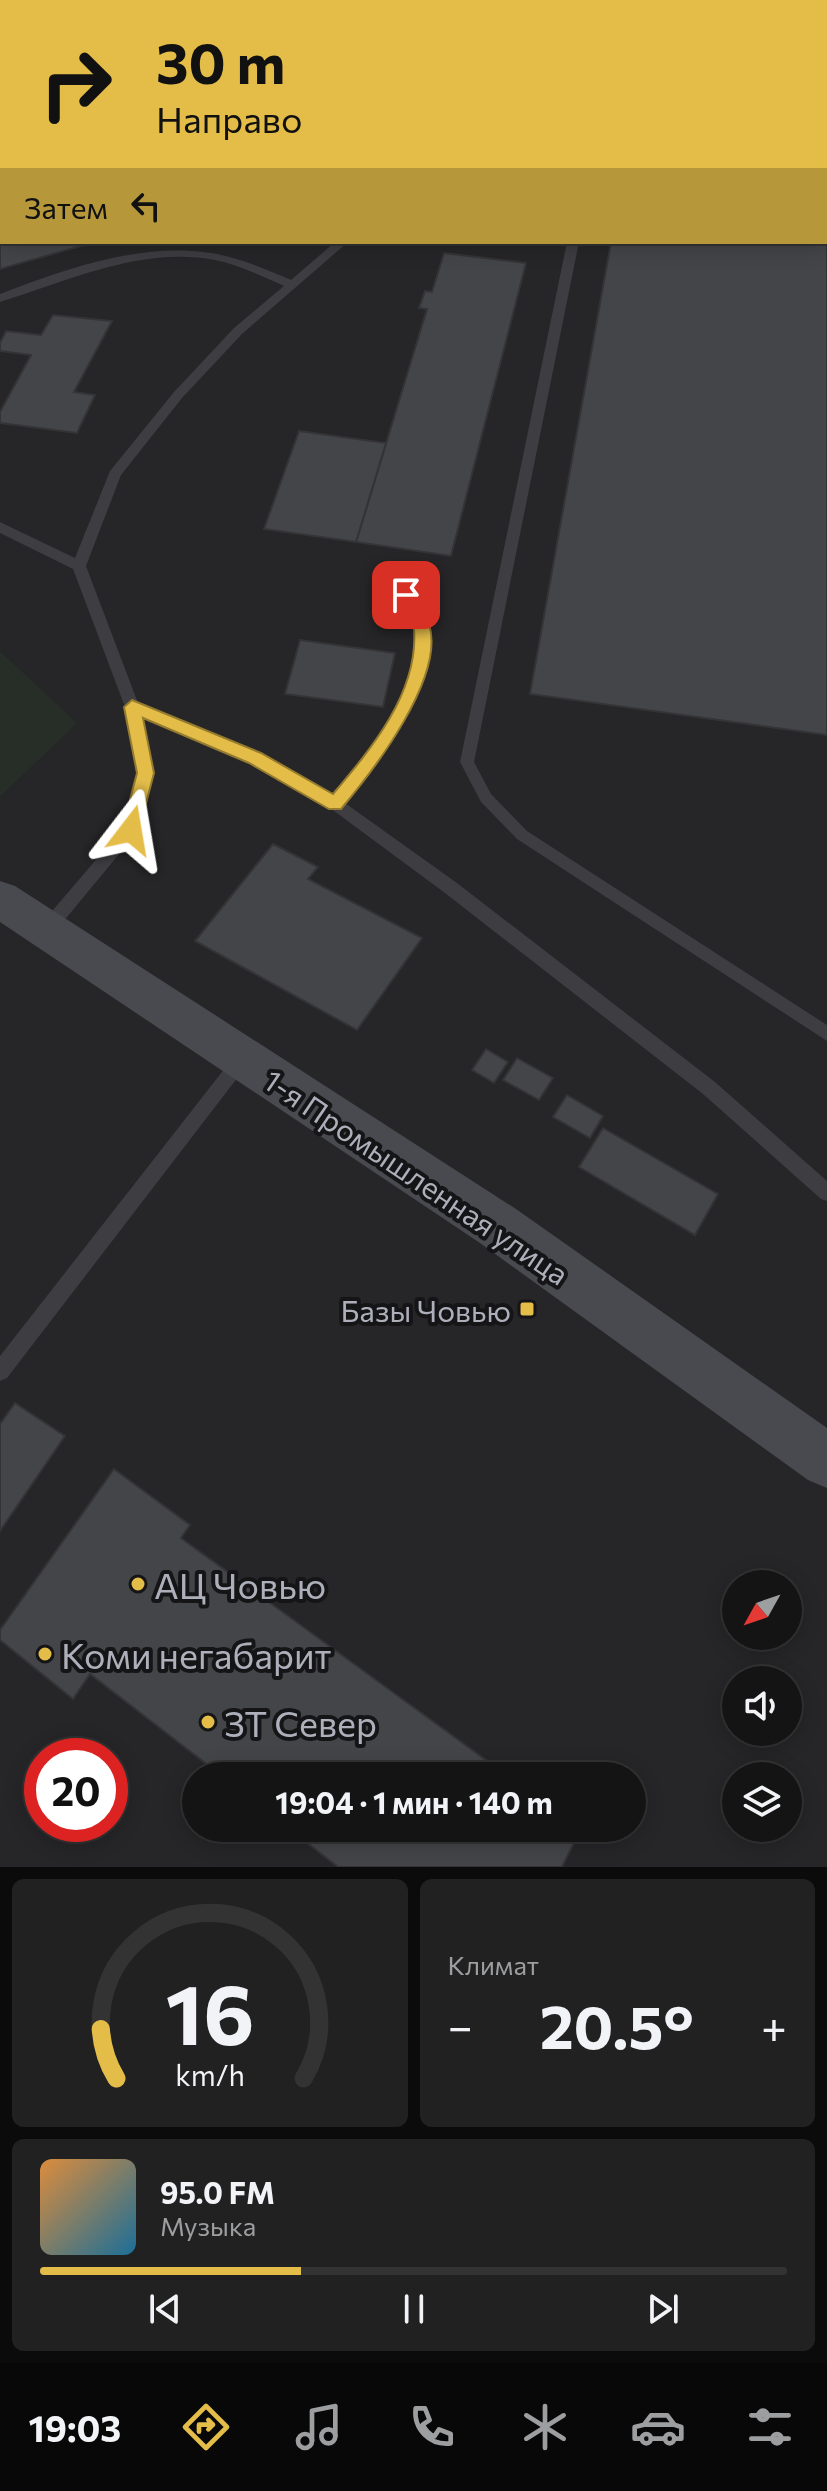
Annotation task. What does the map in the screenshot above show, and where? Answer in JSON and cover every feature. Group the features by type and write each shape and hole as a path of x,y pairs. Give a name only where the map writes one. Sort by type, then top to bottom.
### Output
{"main road":[{"name":"1-я Промышленная улица","path":"0,899 498,1226 827,1461"}],"lane":[{"path":"47,929 131,830 145,773 132,707 79,566 115,474 178,395 238,331 340,244"},
{"path":"573,244 467,762 486,798 522,835 827,1034"},
{"path":"0,298 47,280 140,259 202,255 254,267 290,284"},
{"path":"0,527 79,566"},
{"path":"335,804 381,748 401,712 420,660 422,626 406,595 384,575"},
{"path":"132,707 255,758 335,804 451,888 709,1088 827,1193"},
{"path":"0,1371 242,1059"}],"shaded area":[{"path":"0,244 827,244 827,1867 0,1867 0,797 76,723 0,651"},
{"path":"0,651 77,723 0,797"}],"building":[{"path":"0,244 88,244 0,269"},
{"path":"611,244 827,244 827,735 530,694"},
{"path":"444,253 526,263 451,556 356,542 427,309 419,308 425,291 432,292"},
{"path":"53,315 112,321 74,392 95,395 77,433 0,423 0,412 31,355 0,351 0,343 6,331 41,335"},
{"path":"299,431 386,443 356,542 264,529"},
{"path":"300,640 395,653 383,707 285,694"},
{"path":"273,844 318,867 308,879 422,938 357,1030 195,941"},
{"path":"486,1049 508,1062 494,1083 472,1070"},
{"path":"517,1058 553,1078 539,1100 503,1080"},
{"path":"567,1095 603,1116 590,1138 553,1117"},
{"path":"603,1128 718,1194 695,1235 579,1167"},
{"path":"15,1403 65,1436 0,1531 0,1424"},
{"name":"АЦ Човью","path":"114,1469 190,1525 181,1538 489,1762 204,1762 90,1674 73,1699 0,1640 0,1630"},
{"path":"306,1842 574,1842 562,1867 338,1867"}],"place":[{"name":"Базы Човью","path":"527,1309"},
{"name":"АЦ Човью","path":"138,1584"},
{"name":"Коми негабарит","path":"45,1654"},
{"name":"ЗТ Север","path":"208,1722"}],"route":[{"path":"131,830 145,773 132,707 255,758 335,804 381,748 401,712 420,660 422,626 406,595"}]}
